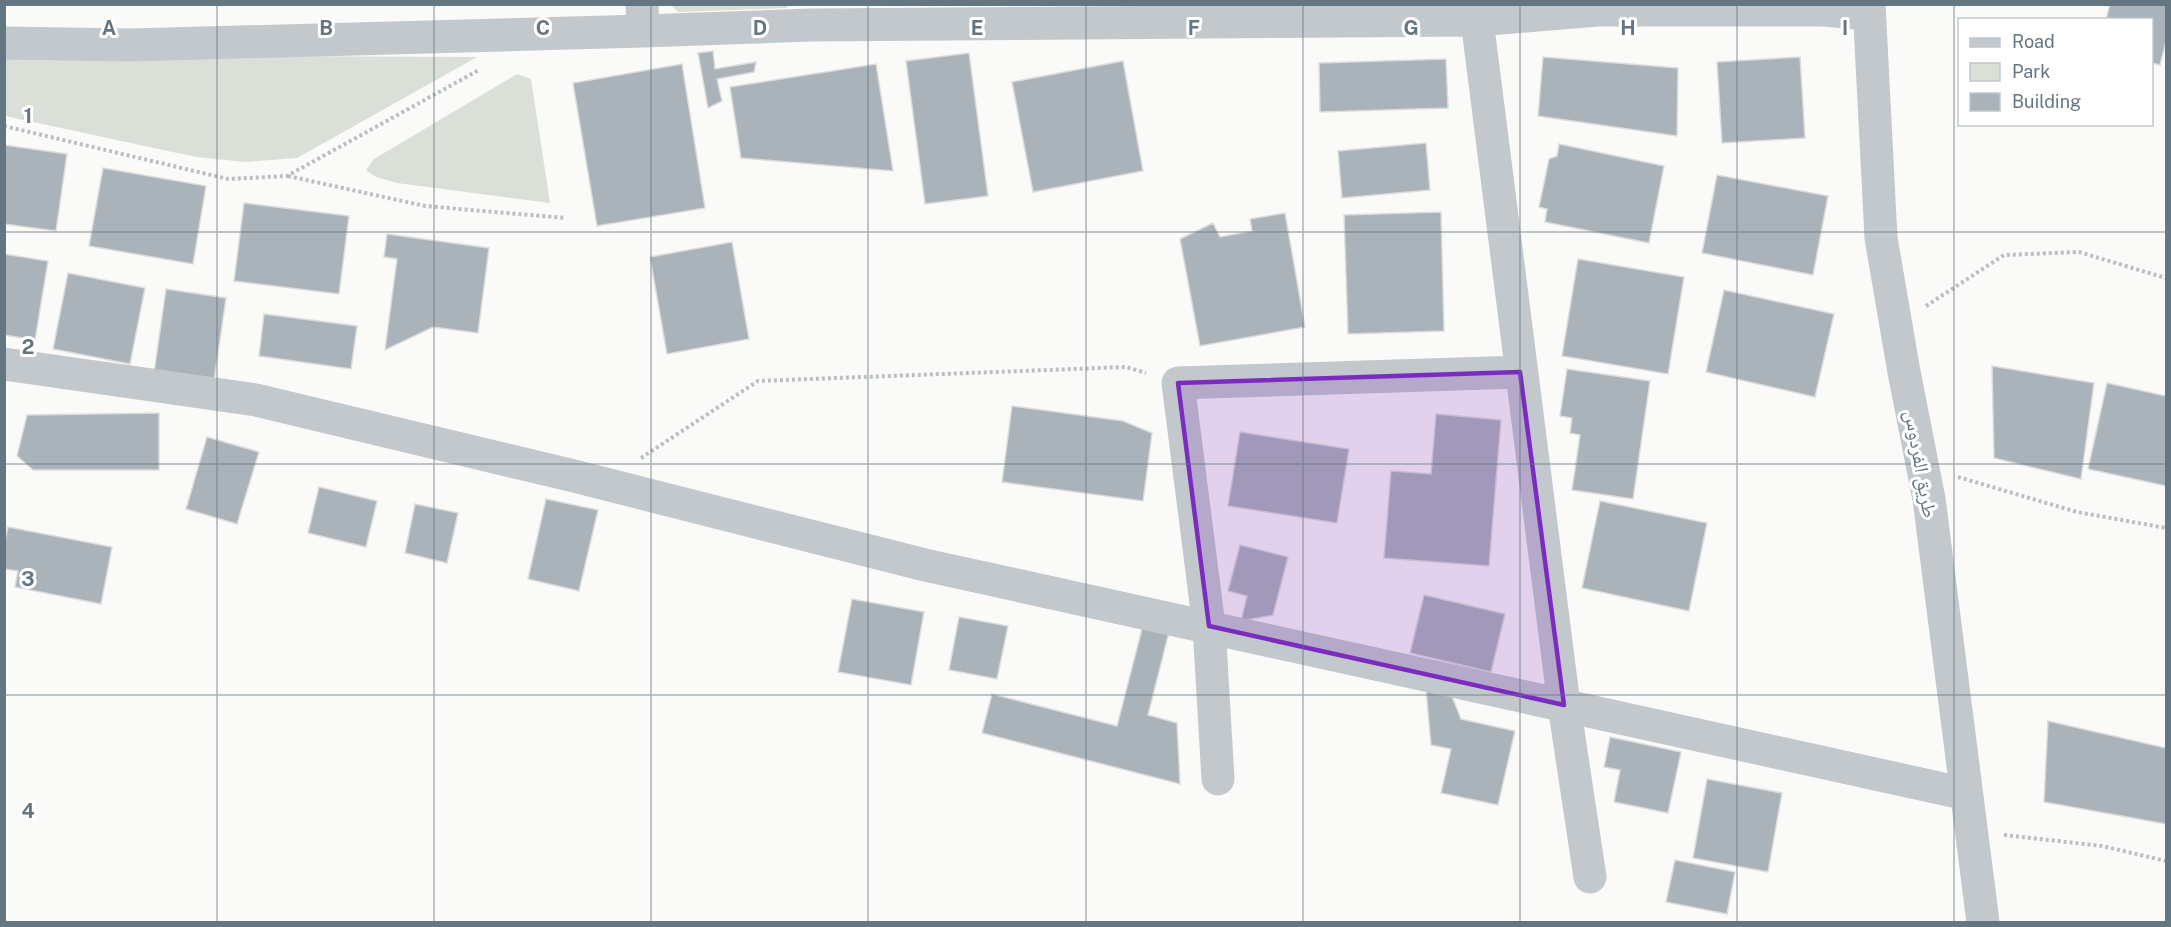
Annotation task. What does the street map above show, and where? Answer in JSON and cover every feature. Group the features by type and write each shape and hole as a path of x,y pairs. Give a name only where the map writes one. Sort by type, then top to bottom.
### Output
{"street":[{"path":"4,43 142,44 642,18 810,15 1477,20 1598,7 1869,9"},
{"name":"طريق الفردوس","path":"1869,9 1881,238 1929,498 1983,922"},
{"path":"1477,20 1563,705 1590,877"},
{"path":"4,364 256,400 574,476 925,565 1966,794"},
{"path":"1218,779 1209,626 1178,383 1520,372"}],"path":[{"path":"287,176 481,69"},
{"path":"4,126 228,179 287,176 425,206 565,218"},
{"path":"1896,327 1959,282 2004,255 2079,252 2166,278"},
{"path":"632,465 758,381 1126,367 1178,383"},
{"path":"1923,466 2077,512 2166,528"},
{"path":"1970,831 2102,846 2166,861"}],"highlighted area":[{"path":"1520,372 1564,705 1209,626 1178,383"}],"green space":[{"path":"671,5 788,5 787,8 678,12"},
{"path":"5,56 477,57 297,158 245,162 196,157 5,116"},
{"path":"517,74 531,79 550,203 397,183 376,177 366,170 374,159"}],"building":[{"path":"2110,4 2166,4 2166,42 2160,65 2153,63 2153,18 2106,18"},
{"path":"713,51 715,69 756,62 754,72 717,79 722,101 708,108 698,53"},
{"path":"969,53 988,196 925,204 906,61"},
{"path":"1543,57 1678,68 1677,136 1538,116"},
{"path":"1800,57 1805,138 1722,143 1717,62"},
{"path":"1446,59 1448,108 1320,112 1319,63"},
{"path":"1123,61 1143,171 1033,192 1012,82"},
{"path":"682,64 705,208 597,226 573,83"},
{"path":"876,64 893,171 741,158 730,87"},
{"path":"1426,143 1430,190 1342,198 1338,151"},
{"path":"1559,144 1664,166 1649,243 1545,222 1547,209 1539,207 1549,159 1557,156"},
{"path":"4,145 67,154 56,231 4,224"},
{"path":"103,168 206,186 193,264 89,246"},
{"path":"1717,175 1828,196 1813,275 1702,253"},
{"path":"244,203 349,216 339,294 234,281"},
{"path":"1441,212 1444,331 1348,334 1344,215"},
{"path":"1285,213 1305,327 1200,346 1180,239 1213,223 1220,237 1252,231 1250,219"},
{"path":"387,234 489,248 478,333 433,327 385,350 397,259 384,257"},
{"path":"732,242 749,339 667,354 650,257"},
{"path":"4,254 48,261 35,340 4,335"},
{"path":"1578,259 1684,277 1668,374 1562,356"},
{"path":"68,273 145,288 130,364 53,349"},
{"path":"166,289 226,298 214,381 154,373"},
{"path":"1724,290 1834,314 1815,397 1706,372"},
{"path":"264,314 357,326 351,369 259,356"},
{"path":"1992,366 2094,383 2081,479 1994,458"},
{"path":"1567,369 1650,381 1633,499 1572,490 1580,435 1570,433 1572,418 1560,416"},
{"path":"2107,383 2166,396 2166,486 2088,469"},
{"path":"1012,406 1123,421 1152,433 1143,501 1002,482"},
{"path":"159,413 159,470 33,470 17,456 27,415"},
{"path":"1436,414 1501,420 1489,566 1384,558 1391,471 1431,474"},
{"path":"1240,432 1349,449 1337,523 1228,506"},
{"path":"207,437 259,452 237,524 186,509"},
{"path":"319,487 377,501 366,547 308,533"},
{"path":"546,499 598,510 579,591 528,579"},
{"path":"1600,501 1707,523 1689,611 1582,588"},
{"path":"415,504 458,513 447,563 405,553"},
{"path":"8,527 112,547 101,604 15,587 18,571 4,569 4,546"},
{"path":"1240,545 1288,557 1273,615 1241,621 1247,596 1228,591"},
{"path":"1424,595 1505,614 1491,672 1410,653"},
{"path":"852,599 924,612 911,685 838,672"},
{"path":"959,617 1008,626 997,679 949,670"},
{"path":"1143,625 1169,632 1148,715 1177,723 1180,784 982,733 992,694 1117,726"},
{"path":"1426,689 1451,694 1461,719 1515,731 1498,805 1441,793 1451,749 1431,745"},
{"path":"2048,721 2166,748 2166,824 2044,802"},
{"path":"1610,737 1681,752 1668,813 1614,802 1620,770 1604,767"},
{"path":"1707,779 1782,793 1768,872 1693,858"},
{"path":"1675,860 1735,872 1727,914 1666,902"}]}
